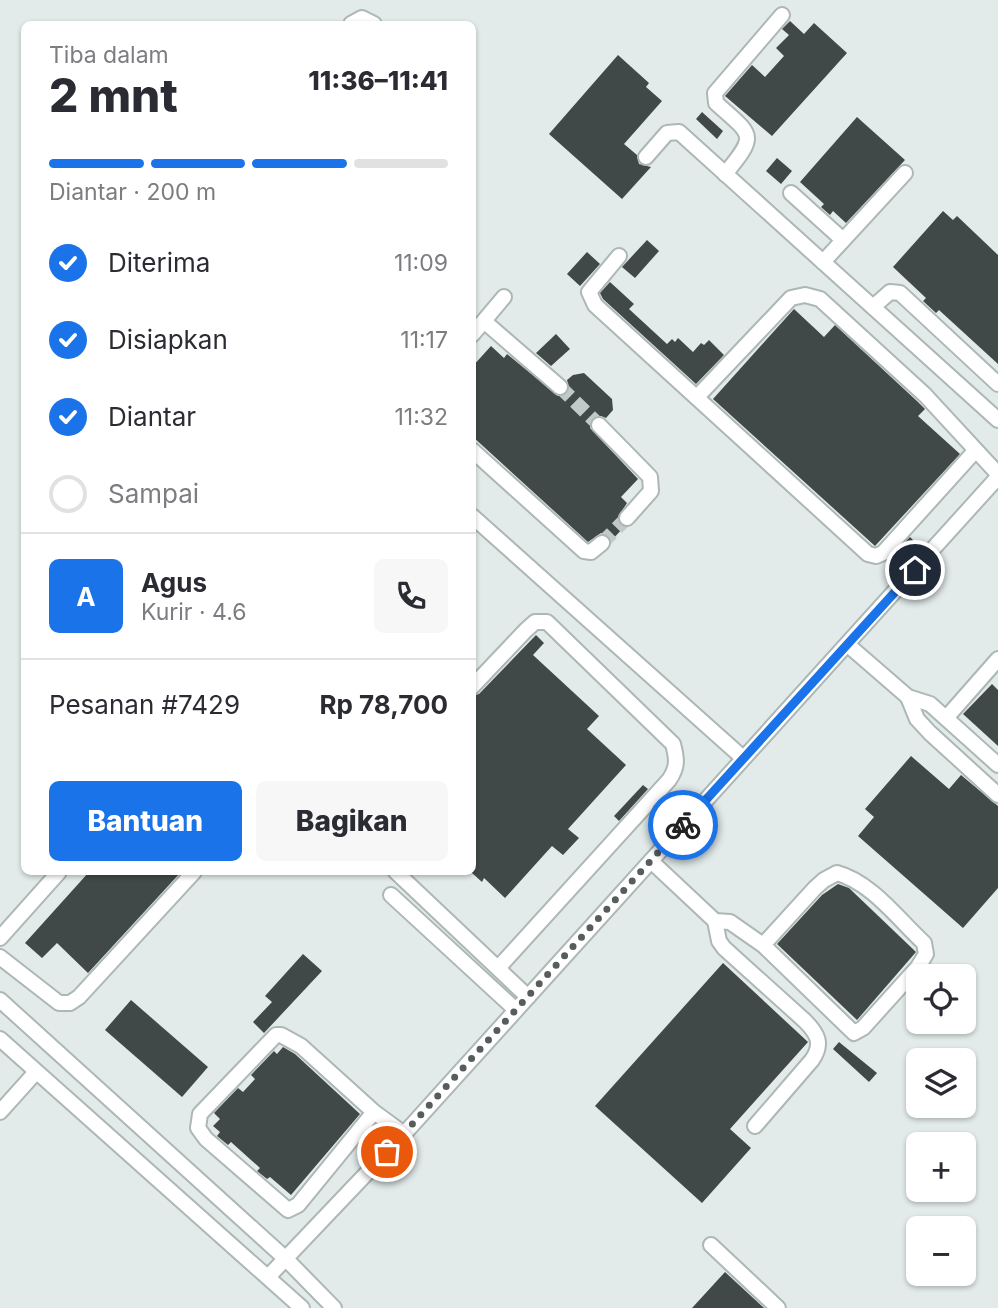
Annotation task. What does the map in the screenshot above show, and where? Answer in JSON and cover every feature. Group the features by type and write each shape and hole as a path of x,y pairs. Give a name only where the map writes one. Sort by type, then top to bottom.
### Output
{"street":[{"path":"725,174 746,149 748,139 745,129 716,103 715,93 782,15"},
{"path":"646,157 667,133 675,130 998,420"},
{"path":"823,262 905,173"},
{"path":"791,193 843,240"},
{"path":"619,256 589,292 595,306 861,549 876,556 883,553 975,452"},
{"path":"873,307 890,292 900,293 998,384"},
{"path":"268,1277 404,1134 848,645 998,475 925,395 820,299 813,296 791,298 697,397"},
{"path":"476,331 504,297"},
{"path":"485,322 560,387"},
{"path":"600,425 650,477 651,491 627,518"},
{"path":"476,454 584,551 591,552 602,543"},
{"path":"476,520 743,758"},
{"path":"476,683 535,622 547,622 673,744 677,758 677,765 669,780 499,967"},
{"path":"848,645 908,697 930,704 947,717 998,765"},
{"path":"947,717 998,659"},
{"path":"908,697 917,719 998,795"},
{"path":"651,861 715,921 719,941 724,948 816,1032 819,1040 818,1051 755,1126"},
{"path":"715,921 730,922 763,945 853,1033 863,1028 918,967 926,954 924,943 870,893 849,877 837,873 824,880 763,945"},
{"path":"0,938 56,875"},
{"path":"0,957 59,1003 69,1003 79,997 191,875"},
{"path":"399,875 528,997"},
{"path":"391,895 516,1010"},
{"path":"0,1000 286,1259 334,1308"},
{"path":"374,1112 298,1205 288,1210 206,1139 198,1128 201,1114 276,1035 281,1035 301,1046 374,1112 404,1134"},
{"path":"0,1040 302,1308"},
{"path":"0,1112 36,1072"},
{"path":"711,1245 778,1308"}],"building":[{"path":"790,21 804,34 814,23 847,53 772,136 725,96 752,65 765,77 784,56 776,48 789,35 782,29"},
{"path":"618,55 649,83 646,87 662,101 624,144 637,155 639,164 651,167 622,199 549,134"},
{"path":"702,112 723,131 717,139 696,119"},
{"path":"857,117 905,160 846,223 833,211 830,215 821,207 824,204 800,182"},
{"path":"777,158 792,171 781,184 766,171"},
{"path":"943,211 953,220 957,216 998,255 998,364 939,310 936,313 923,301 926,298 893,267"},
{"path":"647,240 659,251 635,278 622,267"},
{"path":"587,252 600,264 580,286 567,274"},
{"path":"610,282 634,304 629,309 667,344 678,338 693,352 701,343 704,345 709,340 724,355 696,384 603,299 600,293"},
{"path":"794,309 824,337 835,325 925,409 918,416 960,454 875,546 713,399"},
{"path":"556,334 570,349 551,366 536,353"},
{"path":"491,346 504,358 507,354 558,396 568,393 567,380 573,375 584,373 612,399 613,410 606,418 593,418 590,428 638,479 621,497 627,503 618,517 624,527 611,541 609,536 601,533 588,542 476,440 476,363"},
{"path":"910,537 915,542 893,567 887,561"},
{"path":"536,635 544,643 533,655 599,716 587,729 626,765 568,829 579,838 563,855 552,846 505,898 484,878 482,882 474,875 476,695"},
{"path":"992,684 998,690 998,746 963,714"},
{"path":"911,756 949,789 961,775 998,806 998,888 963,928 858,836 874,817 865,809"},
{"path":"643,785 648,789 619,821 614,816"},
{"path":"86,875 178,875 88,973 57,943 42,958 25,943"},
{"path":"838,884 849,888 916,952 857,1020 777,944 822,895"},
{"path":"303,954 322,971 264,1033 253,1022 272,1002 265,996"},
{"path":"723,963 808,1042 730,1129 751,1148 702,1203 595,1106"},
{"path":"131,1000 208,1067 182,1097 105,1030"},
{"path":"839,1042 877,1073 869,1082 833,1049"},
{"path":"283,1047 295,1054 360,1114 291,1195 270,1177 267,1179 257,1171 260,1168 231,1142 228,1145 217,1136 220,1132 213,1126 220,1119 214,1113 238,1088 243,1092 255,1079 251,1075 274,1051 277,1054"},
{"path":"725,1272 764,1308 692,1308"}],"tunnel":[{"path":"560,387 599,425"},
{"path":"602,543 627,518"}],"way so far":[{"path":"387,1152 683,825"}],"route":[{"path":"683,825 915,570"}]}
